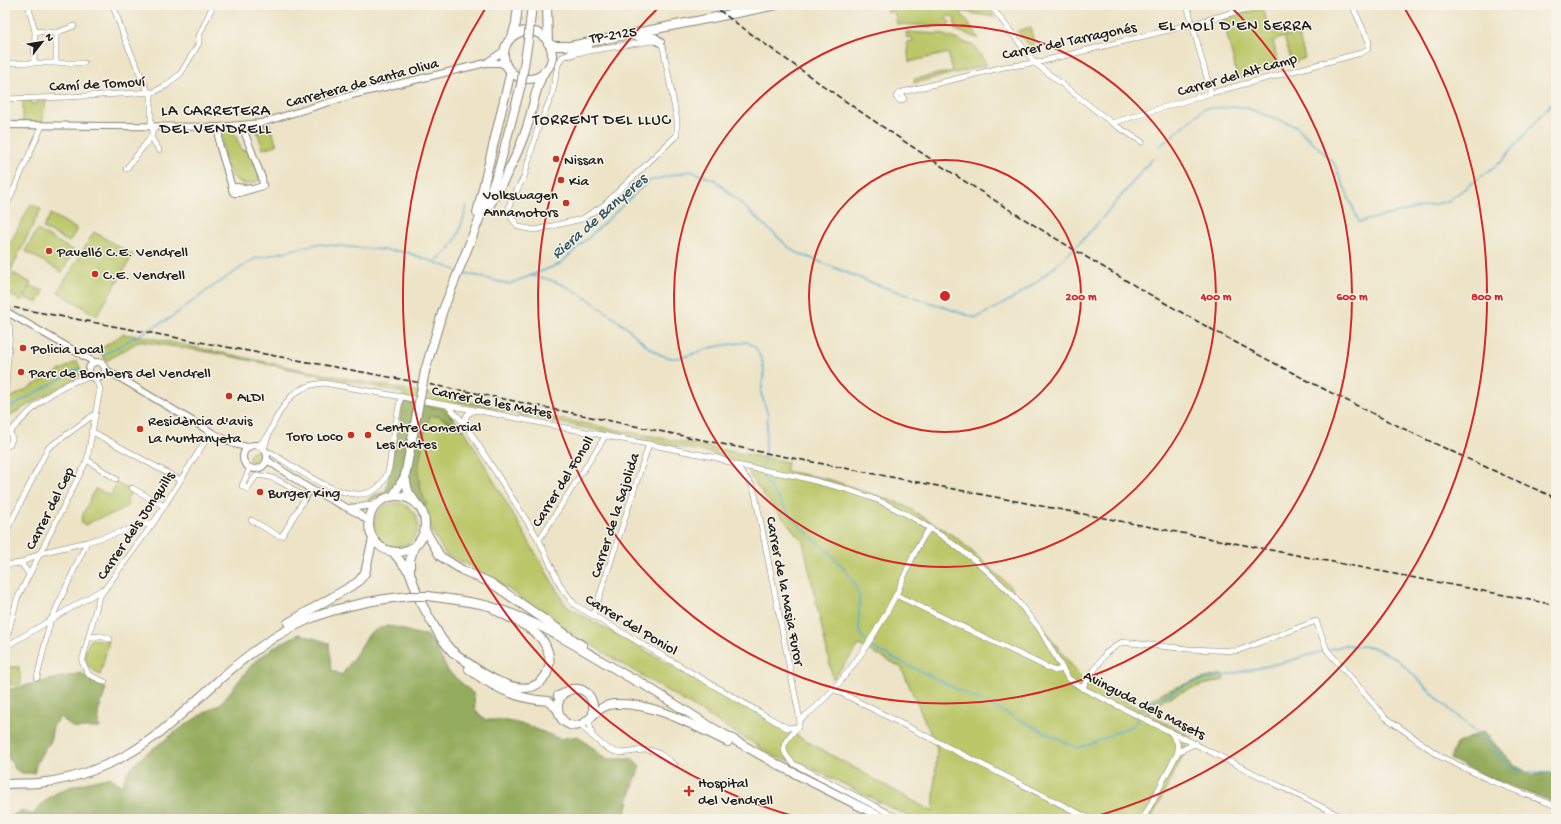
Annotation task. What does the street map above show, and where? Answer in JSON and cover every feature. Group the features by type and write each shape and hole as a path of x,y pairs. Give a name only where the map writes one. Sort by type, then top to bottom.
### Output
{"main road":[{"path":"469,244 509,68 505,50 507,43 512,37 516,23 518,5"},
{"path":"393,496 405,476 425,371 443,310 498,172 524,72 532,5"},
{"path":"547,5 548,43 551,53 550,62"},
{"name":"TP-2125","path":"615,37 778,5"},
{"name":"TP-2125","path":"512,37 520,32 529,31 538,34 553,46 570,50"},
{"path":"570,50 615,37 648,37 655,38 660,42"},
{"name":"TP-2125","path":"544,72 559,51 570,50"},
{"path":"509,68 516,75 531,78 544,72"},
{"path":"469,244 509,171 527,130 538,82 544,72"},
{"path":"373,539 381,548 393,552 404,552 414,547 422,538 424,530 423,514 408,491 405,476"},
{"path":"242,659 252,647 276,630 358,582 365,573 373,539 369,522 370,515 376,505 384,499 393,496 405,497 416,503"},
{"path":"424,530 440,556 462,570 491,583 575,641 625,671 639,683"},
{"path":"413,593 410,560 414,547"},
{"path":"393,552 410,573"},
{"path":"6,782 38,783 79,775 109,764 138,749 172,723 242,659 281,632 322,614 348,605 413,593 489,606 534,623 780,766 885,819"},
{"path":"420,601 441,638 463,664 495,686 517,695 539,701 550,701 557,709 559,715 567,723 578,726 591,717 599,708 615,704 646,707 734,744 748,748"},
{"path":"460,658 502,684 526,689 539,683 547,672 549,656 542,640 528,628 489,606"},
{"path":"451,650 482,676 518,692 550,698 562,695 573,689 586,692 593,702 591,717"},
{"path":"557,709 559,699 562,695"}],"street":[{"path":"28,5 35,31 34,63"},
{"path":"113,5 124,37 150,92 153,127 151,137 126,169"},
{"name":"Camí de Tomoví","path":"5,99 150,92 167,85 181,73 198,43 198,36 212,5"},
{"path":"992,5 1035,63 1112,123 1142,142"},
{"path":"1187,5 1211,93"},
{"name":"Carrer del Tarragonés","path":"904,92 1004,67 1035,63 1193,24 1259,5"},
{"name":"Carrer del Alt Camp","path":"1112,123 1211,93 1361,53 1368,49 1369,42 1352,5"},
{"path":"35,31 56,33 74,26"},
{"path":"56,33 56,63"},
{"name":"TP-2125","path":"570,50 651,41 660,42"},
{"path":"570,50 562,57 558,65 552,95 537,131 524,177 510,203 509,210 512,219 519,227 528,230 549,228 582,219 604,205 677,135 677,120 660,42"},
{"path":"486,63 505,50"},
{"path":"5,63 84,63"},
{"path":"486,63 500,63 509,68"},
{"name":"Carretera de Santa Oliva","path":"5,125 219,127 261,123 356,94 486,63"},
{"path":"5,209 42,126"},
{"path":"219,127 218,140 226,170 236,189 262,186 262,178 244,131"},
{"path":"151,137 159,150"},
{"path":"6,315 85,358 91,367 94,378"},
{"path":"5,401 10,328 6,315"},
{"path":"83,378 91,367 101,363 105,372"},
{"path":"105,372 111,373 234,444 247,447 253,445 263,449 322,484 350,495 367,493 379,486 387,474 401,396"},
{"path":"5,447 12,442 12,436 7,431 42,402 62,388 83,378 100,378 105,372"},
{"name":"Carrer del Cep","path":"5,646 17,599 87,460 91,431 100,389 94,378"},
{"name":"Carrer de les Mates","path":"263,449 267,437 281,412 295,394 311,385 324,383 606,435 718,458 736,465"},
{"name":"Carrer del Poniol","path":"446,405 465,424 539,540 561,587 575,605 787,728 798,727"},
{"name":"Carrer del Poniol","path":"462,408 465,424"},
{"path":"465,424 466,417 469,412 480,411"},
{"path":"5,534 48,448 95,414"},
{"path":"91,431 180,480"},
{"name":"Carrer dels Jonquills","path":"105,682 89,675 82,662 100,597 154,522 211,432"},
{"name":"Carrer del Fonoll","path":"539,540 606,435"},
{"path":"234,444 246,466 254,469 263,466 278,469"},
{"name":"Carrer de la Sajolida","path":"593,616 650,444"},
{"path":"242,457 247,447"},
{"path":"263,449 267,460 278,469 310,489 359,514 369,522"},
{"path":"87,460 116,479"},
{"path":"263,466 267,460"},
{"name":"Avinguda dels Masets","path":"736,465 796,476 846,489 880,500 930,528 977,562 1011,593 1039,628 1068,678 1082,688 1196,743 1340,816 1342,819"},
{"name":"Carrer de la Masia Furor","path":"736,465 752,485 755,494 800,720 798,727"},
{"path":"250,468 242,486 247,489 256,476 263,475 274,477 305,498"},
{"path":"132,488 164,506"},
{"path":"251,520 279,536 282,536 310,489"},
{"path":"347,508 376,505"},
{"path":"5,565 21,563 40,553 86,542 154,522"},
{"path":"800,720 813,710 833,689 866,646 896,595 930,528"},
{"path":"37,678 50,622 86,542"},
{"path":"21,563 29,574"},
{"path":"5,646 50,622 108,587"},
{"path":"896,595 1055,671 1062,669"},
{"path":"1082,688 1106,653 1122,642 1194,650 1237,651 1316,621 1327,650 1385,717 1441,757 1494,782 1556,806"},
{"path":"89,637 100,636 110,639"},
{"path":"833,689 1090,819"},
{"path":"591,717 592,734"},
{"path":"578,726 592,734 601,745 614,752 618,753 648,750 660,754 675,765"},
{"path":"798,727 786,741 783,748 787,758 794,764 900,819"},
{"path":"1143,819 1178,752 1176,742 1170,731"},
{"path":"1176,742 1185,738 1188,748"},
{"path":"1178,752 1196,743"}],"green space":[{"path":"888,5 978,5 989,9 994,17 960,11 979,39 954,29 956,24 954,24 955,19 948,15 946,19 950,22 948,27 897,24 894,11 888,12"},
{"path":"1263,8 1269,30 1281,27 1286,37 1298,33 1305,58 1292,63 1284,37 1273,41 1279,66 1238,79 1223,19"},
{"path":"1030,27 1036,49 1033,50 1017,31"},
{"path":"906,32 941,34 974,46 987,65 914,83 914,79 953,71 948,53 909,62 907,42 913,41 912,37 907,38"},
{"path":"23,100 31,100 32,104 37,104 37,100 46,101 42,126 23,127"},
{"path":"269,123 277,145 263,149 257,131 261,129 260,125"},
{"path":"233,130 242,151 248,149 259,175 259,180 255,183 247,184 240,182 234,178 226,164 222,131"},
{"path":"31,204 41,209 5,282 5,253"},
{"path":"51,214 77,229 69,242 43,228"},
{"name":"Pavelló C.E. Vendrell","path":"37,230 74,251 62,272 25,251"},
{"name":"C.E. Vendrell","path":"94,232 133,255 97,316 58,292"},
{"path":"13,273 31,283 21,301 5,292 5,288"},
{"path":"31,286 44,291 38,303 24,298"},
{"path":"123,334 146,337 313,372 787,462 786,471 831,480 904,505 957,538 1010,586 1081,677 1139,709 1158,696 1179,686 1222,674 1224,680 1183,691 1164,701 1148,714 1192,737 1151,819 914,819 803,764 776,757 565,629 504,586 465,563 446,555 433,533 425,507 426,503 420,487 418,473 426,429 431,416 438,416 465,431 566,606 933,812 937,748 901,667 859,645 833,679 803,542 765,497 749,474 752,466 715,454 456,402 454,419 444,409 403,402 404,393 219,354 138,342 106,361 99,350"},
{"path":"77,361 83,374 5,418 5,401"},
{"path":"403,402 444,409 465,431 438,416 431,416 429,419 426,426 418,473 420,487 426,503 425,507 418,499 403,490 379,496 366,503 372,496 386,491"},
{"path":"253,451 259,451 263,455 263,461 259,465 253,465 249,461 249,455"},
{"path":"116,483 132,491 127,499 128,505 118,512 97,519 86,525 81,523 83,514 95,489 111,495"},
{"path":"396,503 408,507 414,513 418,525 414,537 408,543 396,547 384,543 378,537 374,525 378,513 384,507"},
{"path":"385,626 396,627 426,635 433,642 448,671 474,694 475,710 485,720 502,720 526,725 560,739 578,736 606,759 633,759 640,766 629,798 625,819 8,819 22,810 33,815 49,798 58,792 77,785 110,777 122,786 127,772 143,756 188,723 221,703 255,661 279,644 300,634 329,643 331,670 342,675 370,633"},
{"path":"91,639 109,641 100,675 86,664 85,651"},
{"path":"9,667 19,667 21,684 10,685"},
{"path":"81,673 106,689 98,713 100,728 74,728 60,717 53,726 50,743 45,748 37,762 34,773 22,773 16,770 5,753 5,690"},
{"path":"1483,731 1514,765 1532,775 1556,772 1556,804 1490,778 1450,759 1456,744"}],"waterway":[{"name":"Riera de Banyeres","path":"1160,146 1205,108 1244,107 1296,126 1334,163 1359,222 1448,201 1502,161 1556,98"},
{"name":"Riera de Banyeres","path":"461,272 509,284 560,264 649,181 690,171 715,180 793,251 875,284 976,318 1019,295 1060,262 1077,246 1152,159"},
{"path":"434,262 453,244 467,206"},
{"name":"Riera de Banyeres","path":"103,355 170,318 254,259 317,244 406,252 456,270"},
{"path":"531,276 557,282 582,295 617,320 653,351 665,357 677,358 710,348 747,342 755,347 762,360 764,372 761,393 768,415 763,468"},
{"name":"TORRENT DEL LLUC","path":"5,410 80,368"},
{"path":"763,472 763,477 796,522 830,553 852,580 857,590 860,604 858,624 859,630 867,642"},
{"path":"869,644 873,648 1077,748 1091,744 1135,724 1138,718"},
{"path":"1140,714 1144,707 1187,684 1285,662 1345,645 1372,647 1396,658 1440,701 1492,746 1508,766 1523,772 1556,773"}],"railway":[{"path":"712,5 811,77 912,147 1119,277 1226,337 1334,394 1444,448 1556,498"},
{"path":"5,306 470,392 761,452 1556,605"}],"place":[{"name":"Nissan","path":"556,159"},
{"name":"Kia","path":"561,180"},
{"name":"Volkswagen Annamotors","path":"566,203"},
{"name":"Pavelló C.E. Vendrell","path":"49,251"},
{"name":"C.E. Vendrell","path":"95,274"},
{"name":"Policia Local","path":"23,348"},
{"name":"Parc de Bombers del Vendrell","path":"21,372"},
{"name":"ALDI","path":"229,396"},
{"name":"Residència d'avis La Muntanyeta","path":"140,429"},
{"name":"Toro Loco","path":"351,435"},
{"name":"Centre Comercial Les Mates","path":"368,435"},
{"name":"Burger King","path":"260,492"},
{"name":"Hospital del Vendrell","path":"689,791"}],"district":[{"name":"EL MOLÍ D'EN SERRA","path":"1235,24"},
{"name":"LA CARRETERA DEL VENDRELL","path":"216,118"},
{"name":"TORRENT DEL LLUC","path":"602,118"}]}
